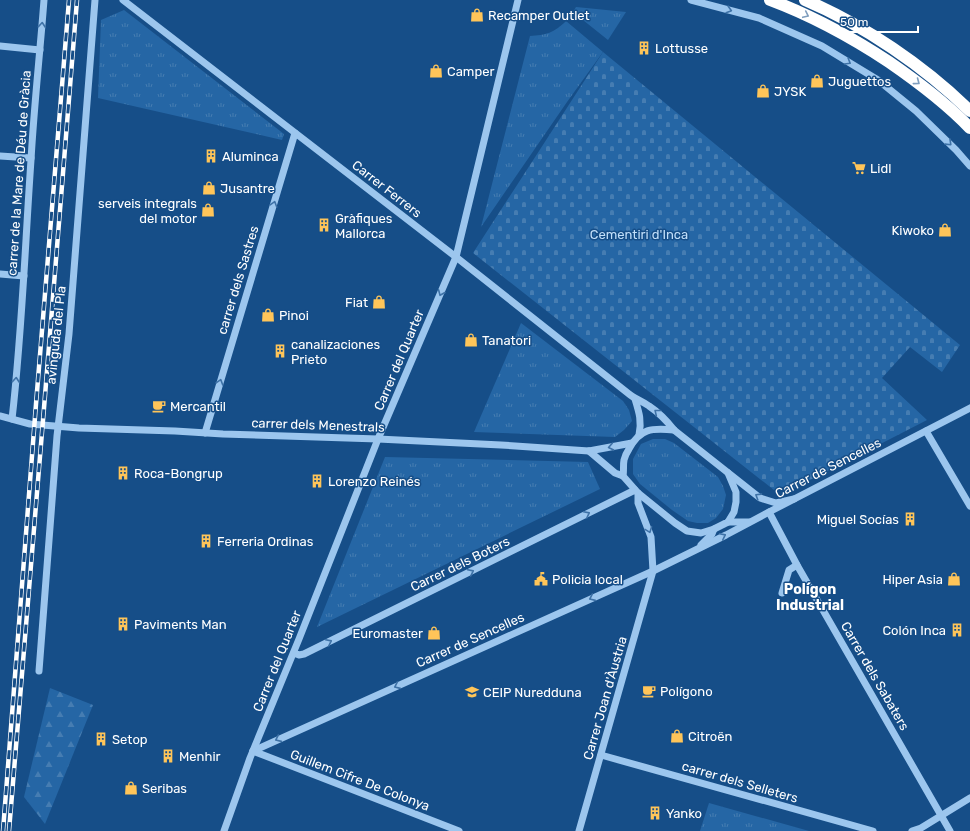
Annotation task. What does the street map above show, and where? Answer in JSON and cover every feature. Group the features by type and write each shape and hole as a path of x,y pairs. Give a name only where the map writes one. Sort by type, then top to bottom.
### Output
{"highway":[{"path":"770,0 816,19 862,44 916,81 970,128"},
{"path":"805,0 846,20 898,53 932,77 970,111"}],"street":[{"name":"carrer de la Mare de Déu de Gràcia","path":"12,419 44,0"},
{"name":"avinguda del Pla","path":"39,671 58,425 69,334 95,0"},
{"name":"Carrer Ferrers","path":"123,0 456,257 635,399 648,405 666,420 674,430"},
{"name":"Carrer del Quarter","path":"224,831 252,751 294,653 378,439 456,257 518,0"},
{"path":"692,0 759,18 822,46 878,80 916,111 956,150 970,166"},
{"path":"0,46 40,50"},
{"name":"carrer dels Sastres","path":"205,433 295,133"},
{"path":"0,156 31,158"},
{"path":"0,274 24,276"},
{"path":"635,399 640,415 641,426 639,435"},
{"name":"Carrer de Sencelles","path":"252,751 653,571 726,535 970,408"},
{"name":"carrer dels Menestrals","path":"0,416 30,424 46,424 79,428 378,439 589,451 632,443"},
{"path":"623,476 624,459 632,443 639,435 660,429 674,430 760,498 776,503 794,499"},
{"path":"926,430 970,506"},
{"path":"589,451 615,473 623,476 637,492 687,531 701,533 714,529 728,522 750,522"},
{"path":"728,473 736,492 734,512 728,522"},
{"name":"Carrer dels Boters","path":"294,653 299,655 304,654 637,492"},
{"name":"Carrer Joan d'Àustria","path":"579,831 653,571 651,537 638,503 637,492"},
{"name":"Carrer dels Sabaters","path":"769,512 797,565 950,831"},
{"name":"Carrer de Sencelles","path":"696,549 712,534 714,529"},
{"path":"782,593 789,570 797,565"},
{"name":"Guillem Cifre De Colonya","path":"252,751 459,831"},
{"name":"carrer dels Selleters","path":"601,755 873,831"},
{"path":"912,831 921,828 970,798"}],"green space":[{"path":"576,7 626,12 608,40 573,12"},
{"path":"124,10 284,134 282,140 98,98 101,20"},
{"path":"566,21 603,52 481,227 530,36 550,33"},
{"name":"Cementiri d'Inca","path":"603,52 960,345 942,372 910,347 882,378 927,420 789,491 782,487 774,490 473,253"},
{"path":"521,323 623,401 629,410 632,421 624,430 615,437 474,432"},
{"path":"653,439 665,439 674,443 718,477 726,495 723,509 716,518 708,523 688,521 640,484 633,474 633,459 641,444"},
{"path":"385,457 588,462 600,489 317,627"},
{"path":"50,688 93,705 45,824 24,797"},
{"path":"709,803 809,831 700,831"}],"railway":[{"path":"3,831 69,0"},
{"path":"9,831 77,0"}],"place":[{"name":"Recamper Outlet","path":"477,15"},
{"name":"Lottusse","path":"644,48"},
{"name":"Camper","path":"436,71"},
{"name":"Juguettos","path":"817,81"},
{"name":"JYSK","path":"763,91"},
{"name":"Aluminca","path":"211,156"},
{"name":"Lidl","path":"859,168"},
{"name":"Jusantre","path":"209,188"},
{"name":"serveis integrals del motor","path":"208,210"},
{"name":"Gràfiques Mallorca","path":"324,225"},
{"name":"Kiwoko","path":"945,230"},
{"name":"Fiat","path":"379,302"},
{"name":"Pinoi","path":"268,315"},
{"name":"Tanatori","path":"471,340"},
{"name":"canalizaciones Prieto","path":"280,351"},
{"name":"Mercantil","path":"159,406"},
{"name":"Roca-Bongrup","path":"123,473"},
{"name":"Lorenzo Reinés","path":"317,481"},
{"name":"Miguel Socías","path":"910,519"},
{"name":"Ferreria Ordinas","path":"206,541"},
{"name":"Policia local","path":"541,579"},
{"name":"Hiper Asia","path":"954,579"},
{"name":"Paviments Man","path":"123,624"},
{"name":"Colón Inca","path":"957,630"},
{"name":"Euromaster","path":"434,633"},
{"name":"Polígono","path":"649,691"},
{"name":"CEIP Nuredduna","path":"472,692"},
{"name":"Citroën","path":"677,736"},
{"name":"Setop","path":"101,739"},
{"name":"Menhir","path":"168,756"},
{"name":"Seribas","path":"131,788"},
{"name":"Yanko","path":"655,813"}],"district":[{"name":"Polígon Industrial","path":"810,598"}]}
